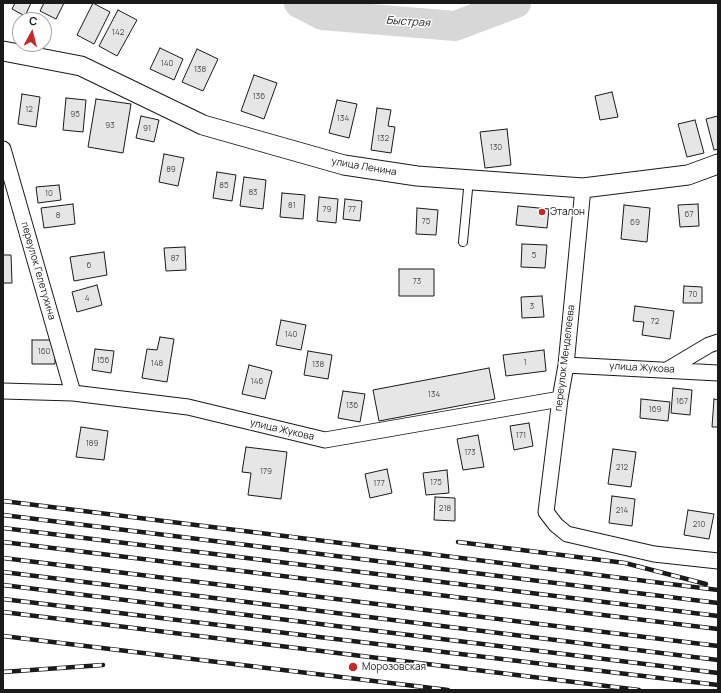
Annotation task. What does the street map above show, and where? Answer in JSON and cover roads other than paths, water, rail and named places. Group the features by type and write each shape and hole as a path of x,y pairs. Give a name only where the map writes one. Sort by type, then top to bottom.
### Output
{"street":[{"name":"улица Ленина","path":"3,51 80,66 203,124 344,165 417,176 583,188 688,175 718,164"},
{"name":"переулок Гелетухина","path":"3,149 74,393"},
{"name":"переулок Менделеева","path":"583,188 566,365 560,399 546,512 556,525 567,534 654,554 718,561"},
{"path":"667,370 709,345 718,342"},
{"name":"улица Жукова","path":"566,365 718,373"},
{"name":"улица Жукова","path":"3,391 74,393 188,407 325,440 560,399"}],"lane":[{"path":"463,242 469,180"}],"waterway":[{"name":"Быстрая","path":"299,3 322,15 455,26 516,3"}],"railway":[{"path":"3,501 718,590"},
{"path":"3,515 718,603"},
{"path":"3,528 718,616"},
{"path":"3,542 718,629"},
{"path":"458,542 625,563 706,584"},
{"path":"3,558 718,646"},
{"path":"3,572 718,660"},
{"path":"3,585 718,673"},
{"path":"3,599 718,685"},
{"path":"3,612 639,690"},
{"path":"3,636 448,690"},
{"path":"3,672 103,665"}],"place":[{"name":"Эталон","path":"542,212"},
{"name":"Морозовская","path":"353,667"}]}
